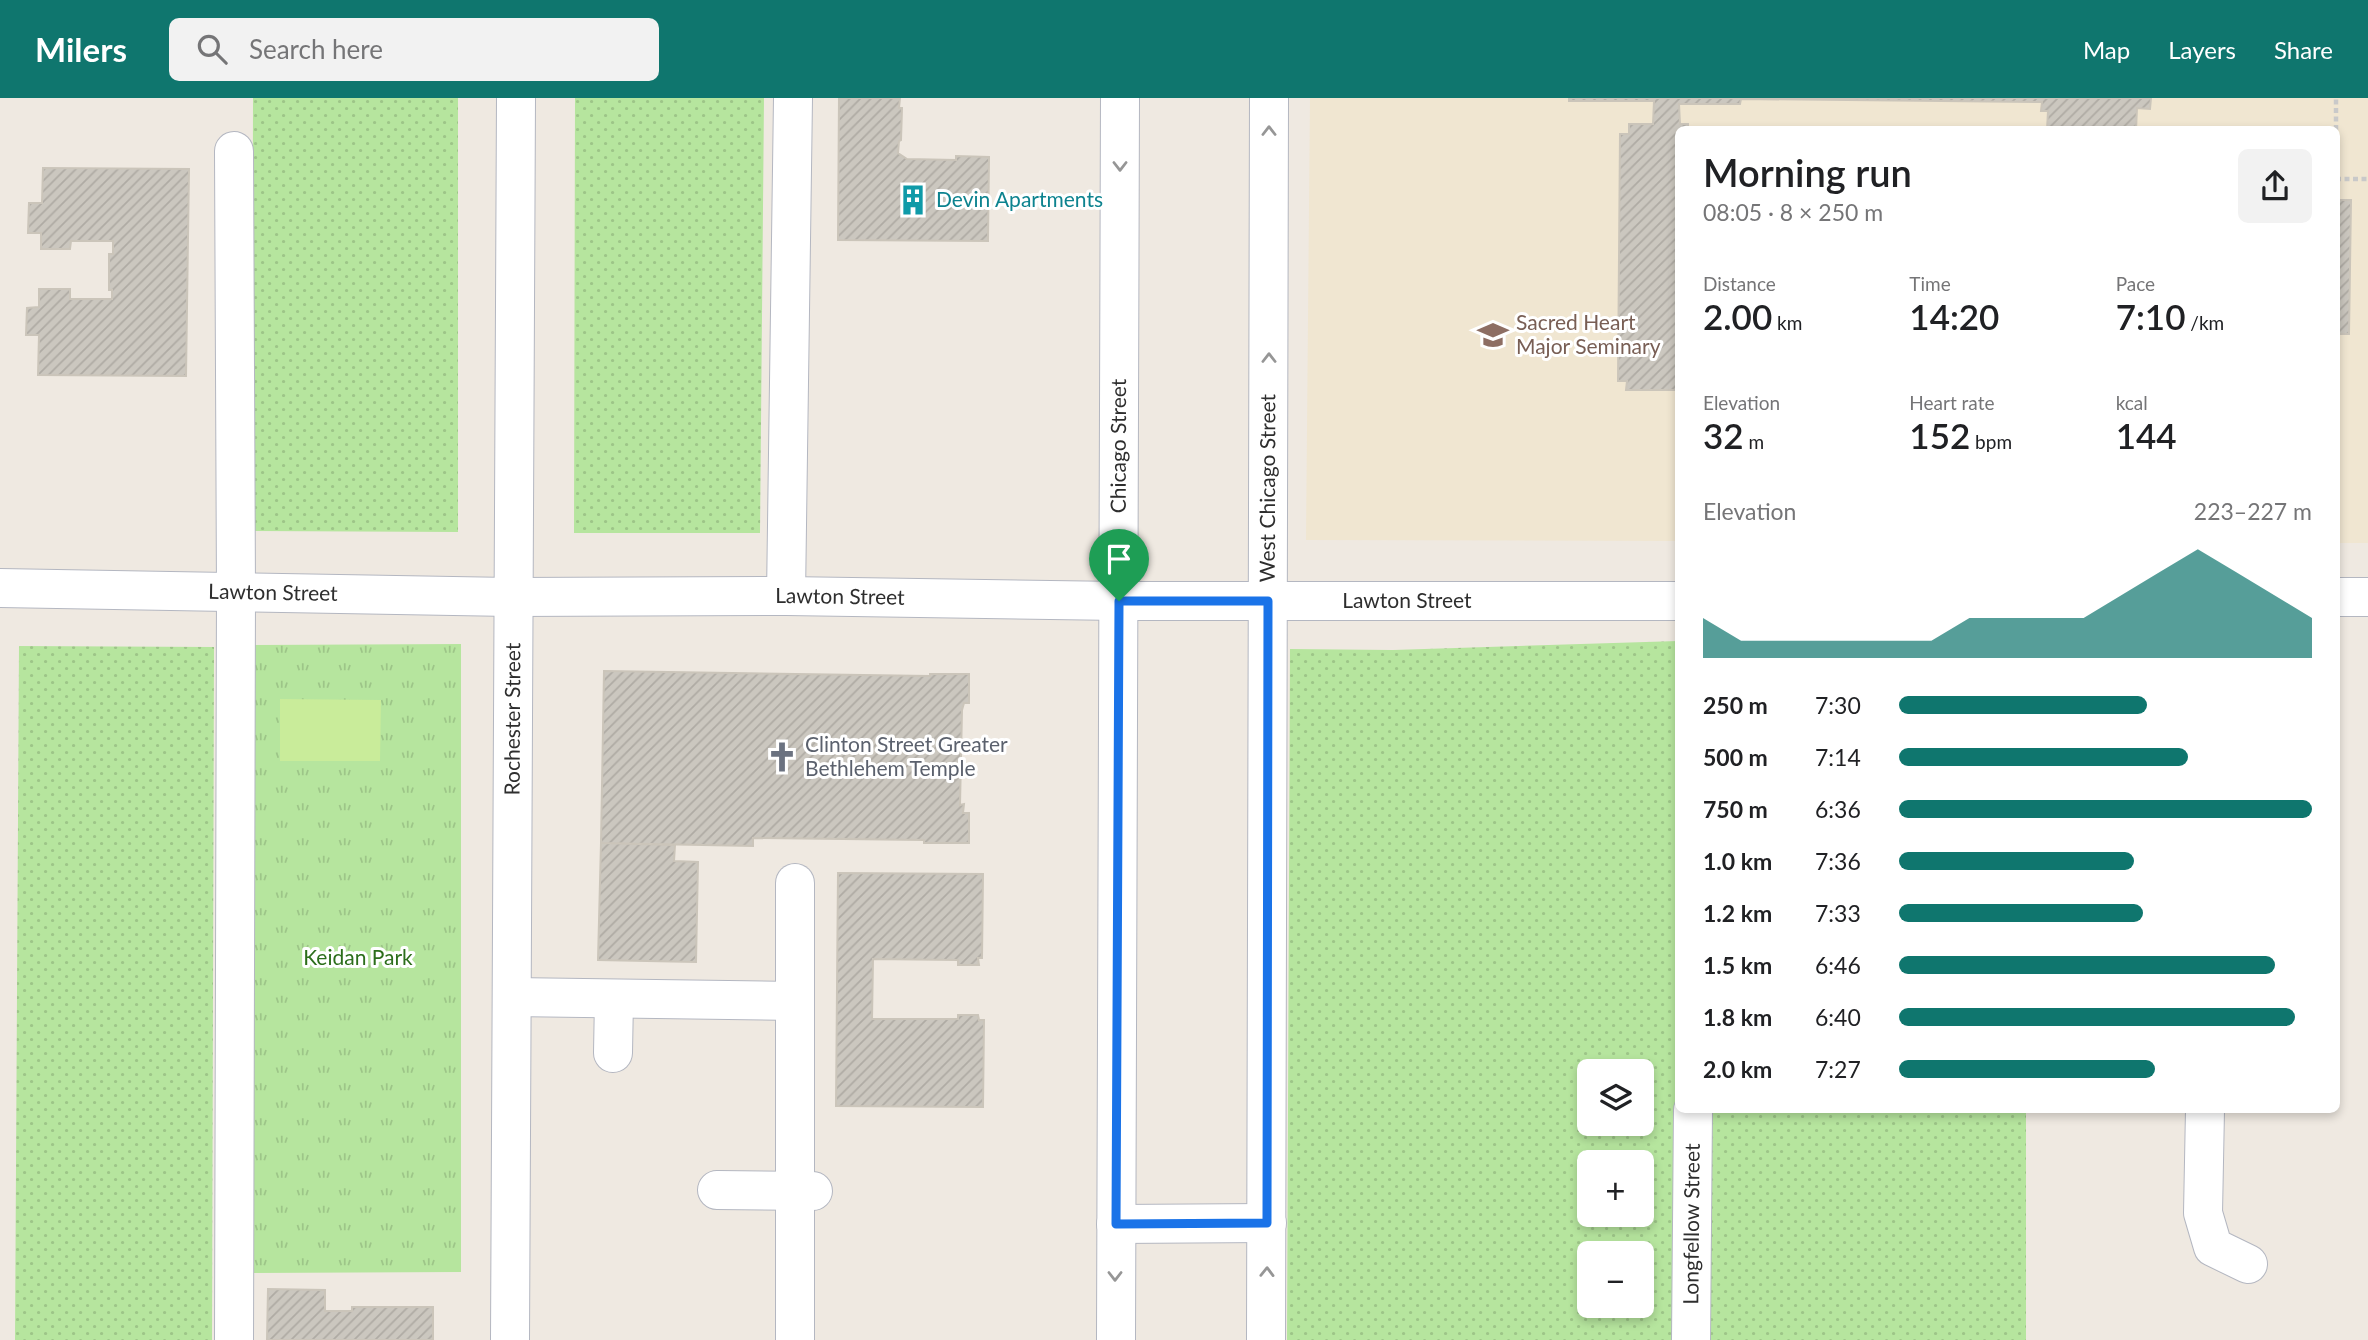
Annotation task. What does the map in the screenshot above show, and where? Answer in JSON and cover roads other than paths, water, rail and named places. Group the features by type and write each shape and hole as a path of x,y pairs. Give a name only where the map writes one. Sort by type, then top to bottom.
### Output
{"street":[{"name":"Rochester Street","path":"510,1340 516,98"},
{"path":"786,596 793,98"},
{"name":"Chicago Street","path":"1116,1340 1120,98"},
{"name":"West Chicago Street","path":"1266,1340 1269,98"},
{"path":"234,151 234,1340"},
{"name":"Lawton Street","path":"0,588 513,597 1675,601"},
{"path":"2340,597 2368,597"},
{"path":"795,883 795,1001 804,1191 795,1340"},
{"path":"512,997 795,1001"},
{"path":"613,1053 614,999"},
{"name":"Longfellow Street","path":"1691,1340 1693,1113"},
{"path":"2204,1113 2203,1213 2213,1247 2248,1264"},
{"path":"717,1190 804,1191"},
{"path":"1116,1224 1267,1223"}],"place":[{"name":"Devin Apartments","path":"913,200"},
{"name":"Sacred Heart Major Seminary","path":"1493,335"},
{"name":"Clinton Street Greater Bethlehem Temple","path":"782,757"}],"park label":[{"name":"Keidan Park","path":"358,958"}]}
